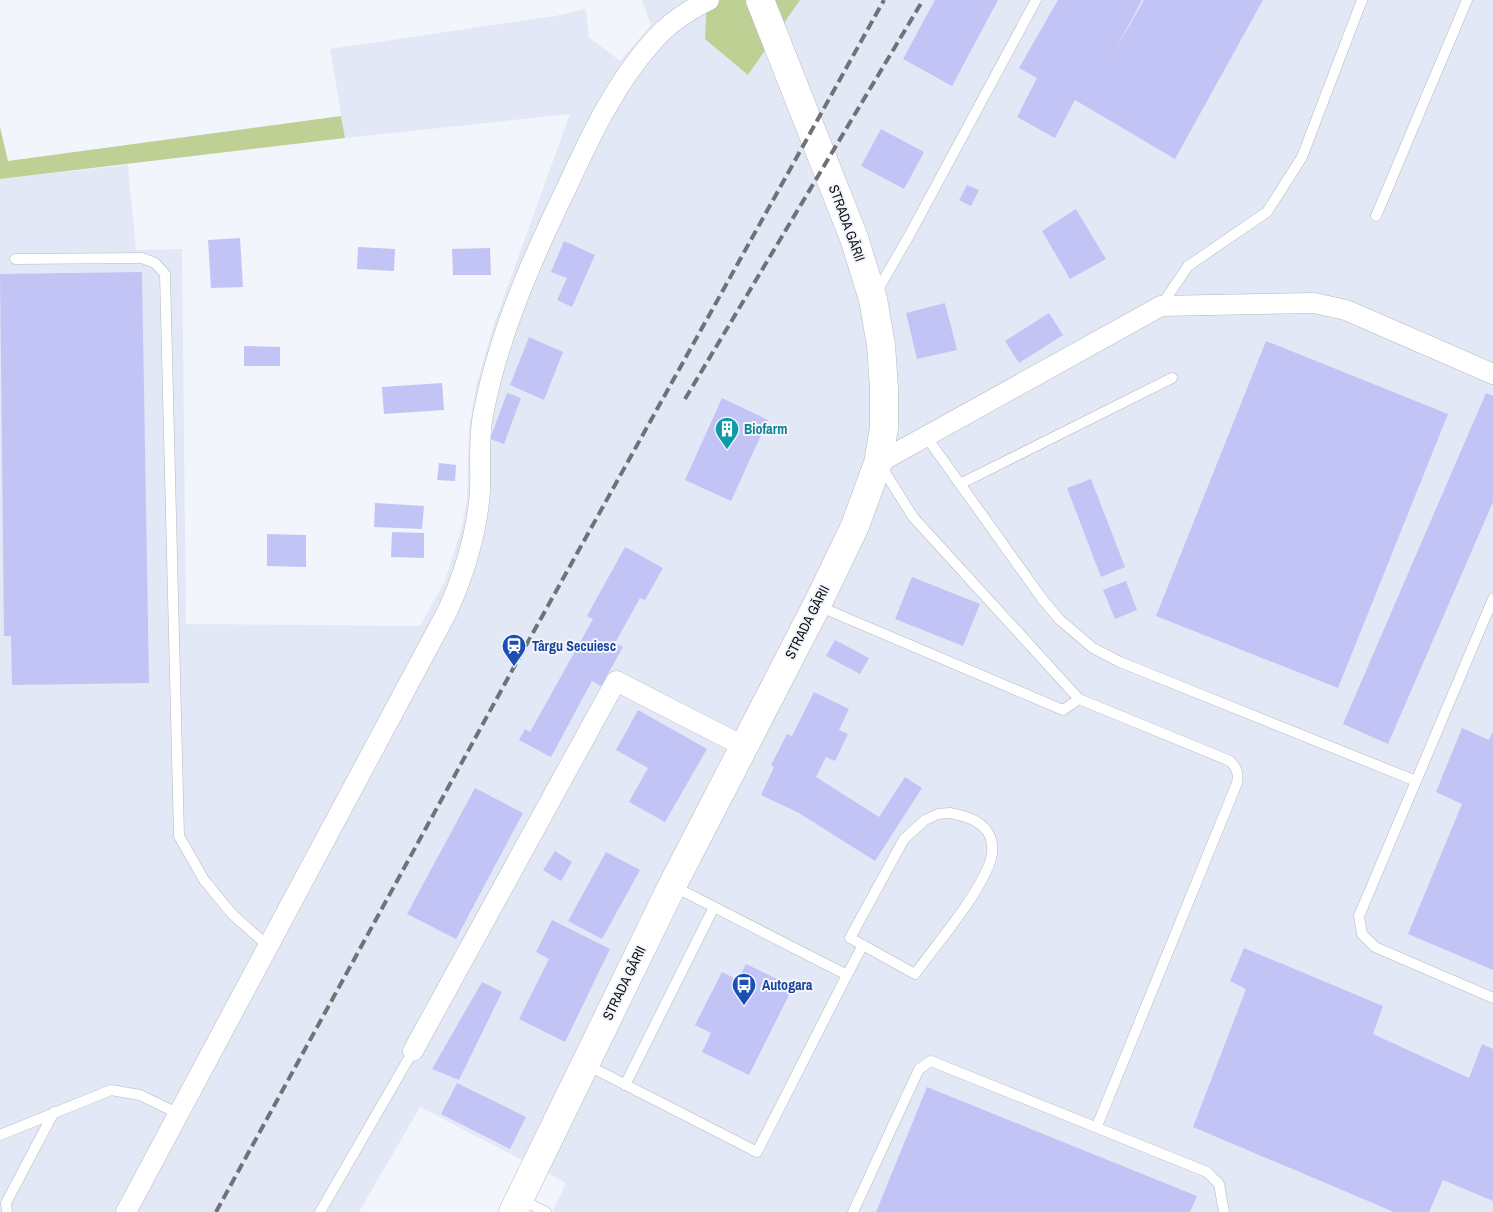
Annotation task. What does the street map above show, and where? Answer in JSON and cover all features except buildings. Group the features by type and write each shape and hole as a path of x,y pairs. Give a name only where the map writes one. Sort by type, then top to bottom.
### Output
{"main road":[{"name":"STRADA GĂRII","path":"516,1206 672,886 855,526 878,463 884,428 884,388 881,344 873,299 854,238 760,0"}],"street":[{"path":"126,1212 448,610 472,545 480,491 480,437 489,388 514,307 540,242 591,135 632,68 654,39 669,26 708,0"},
{"path":"878,463 925,435 1161,306 1314,303 1346,310 1493,374"},
{"path":"413,1050 616,681 743,746"}],"lane":[{"path":"873,299 1036,0"},
{"path":"1161,306 1188,266 1267,212 1302,157 1362,0"},
{"path":"1376,216 1467,0"},
{"path":"15,259 142,258 155,263 165,274 179,836 210,887 232,914 269,947"},
{"path":"960,484 1172,378"},
{"path":"925,435 1043,600 1074,634 1093,648 1120,662 1416,781"},
{"path":"878,463 913,516 1079,699 1230,761 1234,765 1238,776 1237,784 1097,1126"},
{"path":"1493,599 1359,916 1362,934 1375,947 1493,998"},
{"path":"816,605 1063,710 1079,699"},
{"path":"950,812 980,823 988,833 992,843 990,864 978,886 915,974 863,945 850,938 904,839 915,827 938,814 950,812"},
{"path":"672,886 847,975"},
{"path":"625,1085 714,907"},
{"path":"585,1064 757,1152 863,945"},
{"path":"320,1212 413,1050"},
{"path":"853,1212 919,1069 932,1061 1207,1172 1219,1184 1224,1212"},
{"path":"0,1135 111,1090 140,1094 179,1114"},
{"path":"8,1212 6,1203 54,1112"},
{"path":"516,1206 546,1212"}],"shaded area":[{"path":"642,0 707,0 748,75 800,0 1493,0 1493,1212 552,1212 566,1183 420,1107 359,1212 0,1212 0,179 128,165 136,250 182,249 186,624 420,626 445,581 462,526 467,498 469,428 477,383 494,324 570,114 345,138 330,49 555,16 586,9 589,37 620,61 651,25"}],"green space":[{"path":"707,0 800,0 748,75 705,39"},
{"path":"341,116 345,138 0,179 0,127 8,161"}],"railway":[{"path":"216,1212 514,667 884,0"},
{"path":"685,399 923,0"}],"place":[{"name":"Biofarm","path":"727,450"},
{"name":"Târgu Secuiesc","path":"514,667"},
{"name":"Autogara","path":"744,1006"}]}
